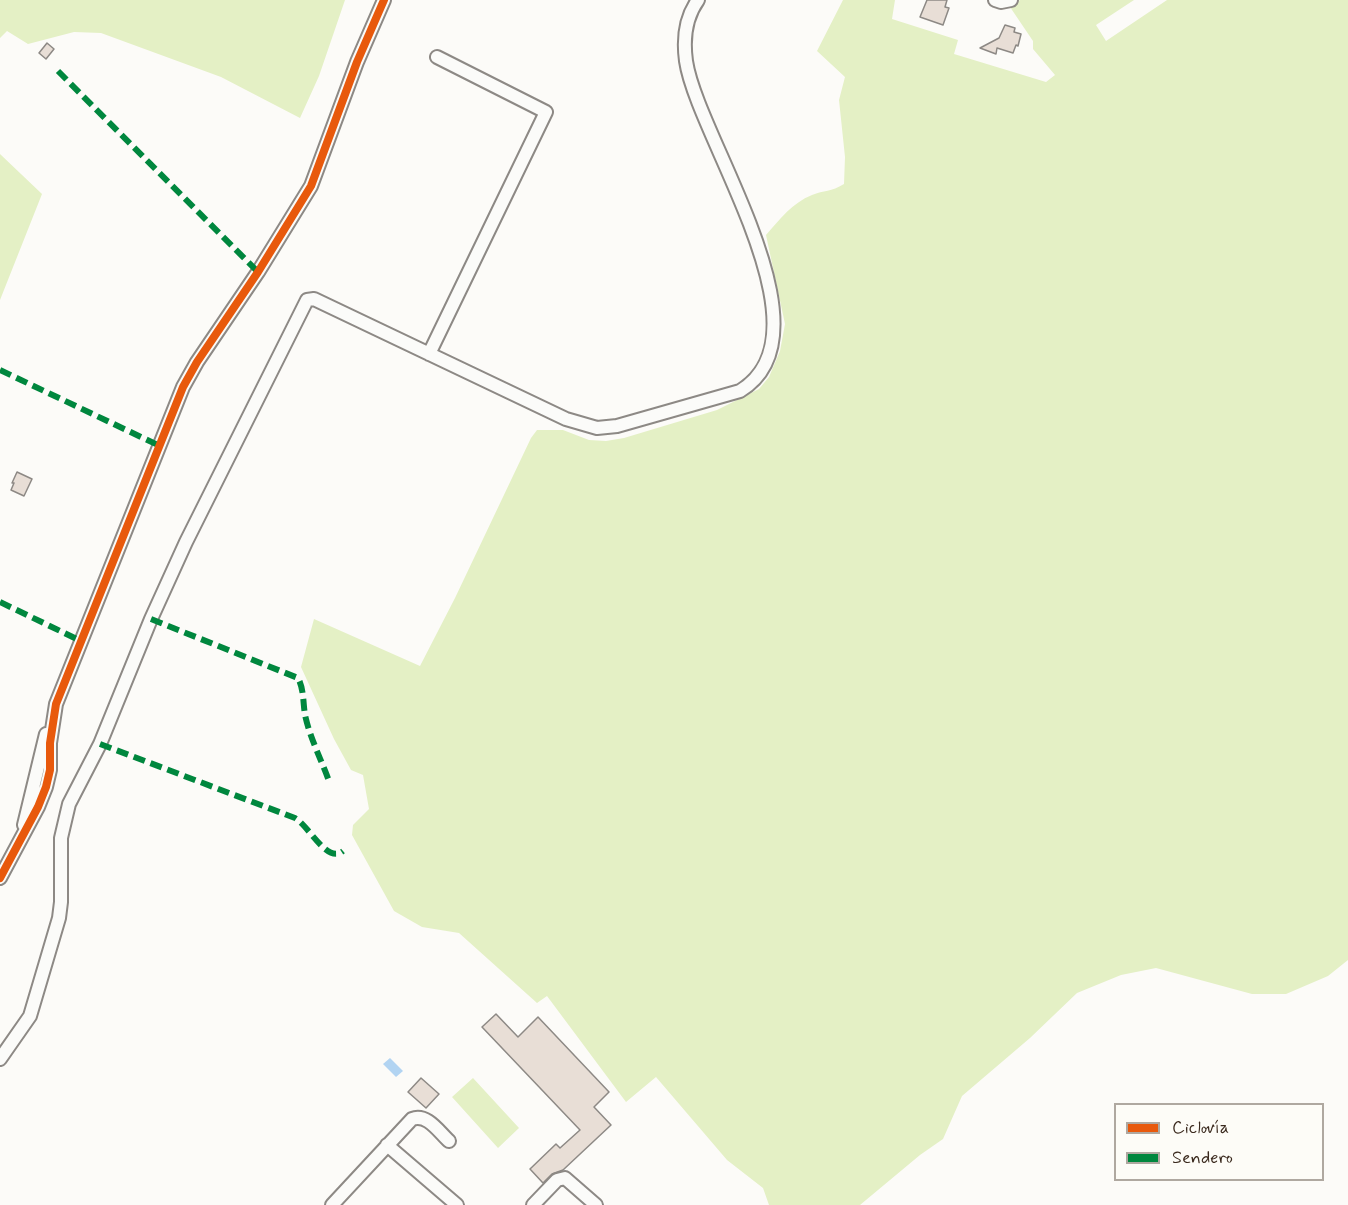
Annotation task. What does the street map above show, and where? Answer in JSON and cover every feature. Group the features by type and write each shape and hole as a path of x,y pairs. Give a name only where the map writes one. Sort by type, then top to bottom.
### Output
{"street":[{"path":"0,878 38,807 46,787 50,770 50,743 56,704 183,387 311,186 357,62 384,0"},
{"path":"0,1059 30,1016 58,918 61,903 61,838 69,804 100,744 151,619 186,542 307,300 314,299 566,419 597,428 617,426 740,391 755,380 765,364 774,336 773,312 754,234 695,94 686,62 685,29 698,0"},
{"path":"995,0 1001,2 1011,0"},
{"path":"429,354 546,112 437,57"},
{"path":"332,1205 412,1119 416,1117 426,1120 449,1141"},
{"path":"387,1145 457,1205"},
{"path":"533,1205 557,1180 565,1178 596,1205"}],"green space":[{"path":"0,0 345,0 319,76 300,118 221,77 101,33 74,32 28,44 7,31 0,38"},
{"path":"843,0 895,0 892,19 958,40 954,54 1046,82 1055,75 1033,49 1033,41 1010,7 1020,0 1134,0 1096,25 1106,41 1167,0 1348,0 1348,960 1328,976 1286,994 1252,994 1156,968 1121,975 1077,993 1030,1038 962,1096 943,1139 860,1205 769,1205 763,1188 727,1160 656,1077 626,1102 547,996 537,1003 459,933 422,927 394,911 352,835 353,825 369,809 363,775 351,770 301,667 314,619 420,666 531,438 537,430 563,430 589,440 606,441 624,438 717,410 759,389 769,377 780,351 785,324 766,235 798,202 844,184 845,157 839,100 845,77 817,51"},
{"path":"0,154 42,194 0,300"},
{"path":"473,1078 519,1128 498,1148 452,1097"}],"water":[{"path":"390,1058 403,1071 396,1077 383,1064"}],"building":[{"path":"927,0 947,0 945,7 949,8 943,25 920,17"},
{"path":"1005,25 1015,28 1014,32 1021,34 1018,46 1016,45 1013,53 997,48 996,54 980,48 999,38"},
{"path":"47,43 54,49 46,59 39,53"},
{"path":"17,472 32,479 24,496 11,490"},
{"path":"496,1014 518,1037 538,1017 609,1092 594,1107 611,1125 563,1170 552,1174 543,1183 530,1169 556,1144 560,1148 580,1130 482,1027"},
{"path":"421,1078 439,1094 426,1108 408,1092"}],"marked path":[{"path":"58,71 258,272"},
{"path":"0,370 160,446"},
{"path":"0,602 81,641"},
{"path":"151,619 298,678 307,724 329,781"},
{"path":"100,744 295,818 325,849 337,854 343,851"}],"cycle path":[{"path":"0,878 38,807 46,787 50,770 50,743 56,704 183,387 311,186 357,62 384,0"}]}
